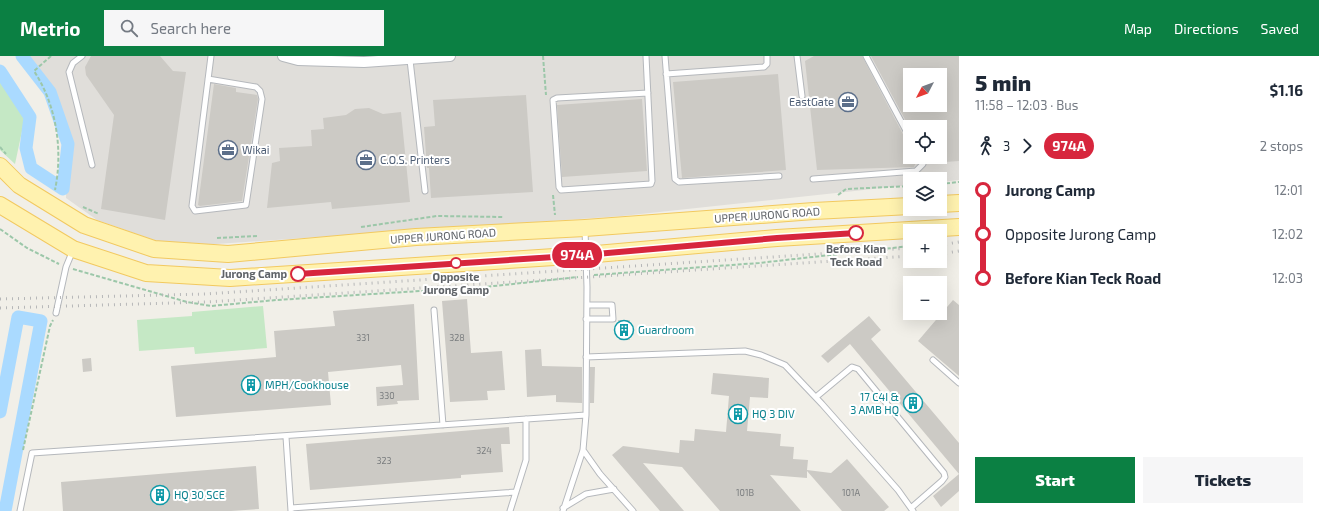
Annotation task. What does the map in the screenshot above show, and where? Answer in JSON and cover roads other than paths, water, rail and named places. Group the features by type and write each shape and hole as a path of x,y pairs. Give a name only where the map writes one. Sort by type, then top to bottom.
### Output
{"main road":[{"name":"UPPER JURONG ROAD","path":"4,161 19,185 84,225 154,249 228,254 416,236 585,228 814,211 903,206"},
{"path":"947,203 959,202"},
{"path":"0,206 73,249 146,273 230,278 585,255 777,238 959,227"}],"street":[{"path":"282,56 298,60 364,62 410,60 450,56"}],"lane":[{"path":"82,56 73,63 69,72 92,165"},
{"path":"208,79 256,87 260,91 262,99 246,205 195,211 192,206 208,79 211,56"},
{"path":"646,56 648,93 652,181 651,184 561,190 559,187 553,100 557,98 648,93"},
{"path":"664,56 675,179 679,182 779,176"},
{"path":"666,74 764,67 767,64 767,56"},
{"path":"797,56 802,96"},
{"path":"866,56 903,125"},
{"path":"410,60 425,192"},
{"path":"813,179 916,171 923,164"},
{"path":"563,510 583,450 586,415 587,305 585,228"},
{"path":"56,313 66,267 73,249"},
{"path":"586,319 613,319 612,305 587,305"},
{"path":"434,310 443,425"},
{"path":"586,357 745,351 761,355 785,366 816,397 898,490 912,510 942,481 944,473 858,369 852,367 816,397"},
{"path":"933,360 959,383"},
{"path":"20,511 32,453 286,437 586,415"},
{"path":"510,511 526,460 526,419"},
{"path":"286,437 291,510 516,492"},
{"path":"583,450 633,511"},
{"path":"563,510 586,494 614,489"}],"waterway":[{"path":"0,71 30,117 26,148 31,168 63,189 68,144 50,92 22,56"},
{"path":"0,412 18,317 41,321 5,511"}],"railway":[{"path":"947,244 959,242"},
{"path":"0,299 205,294 903,248"},
{"path":"947,253 959,251"},
{"path":"0,308 207,302 903,256"}],"place":[{"name":"EastGate","path":"848,102"},
{"name":"Wikai","path":"228,150"},
{"name":"C.O.S. Printers","path":"366,160"},
{"name":"Before Kian Teck Road","path":"856,233"},
{"name":"Opposite Jurong Camp","path":"456,263"},
{"name":"Jurong Camp","path":"298,274"},
{"name":"Guardroom","path":"624,330"},
{"name":"MPH/Cookhouse","path":"251,385"},
{"name":"17 C4I & 3 AMB HQ","path":"913,403"},
{"name":"HQ 3 DIV","path":"738,414"},
{"name":"HQ 30 SCE","path":"160,495"}]}
